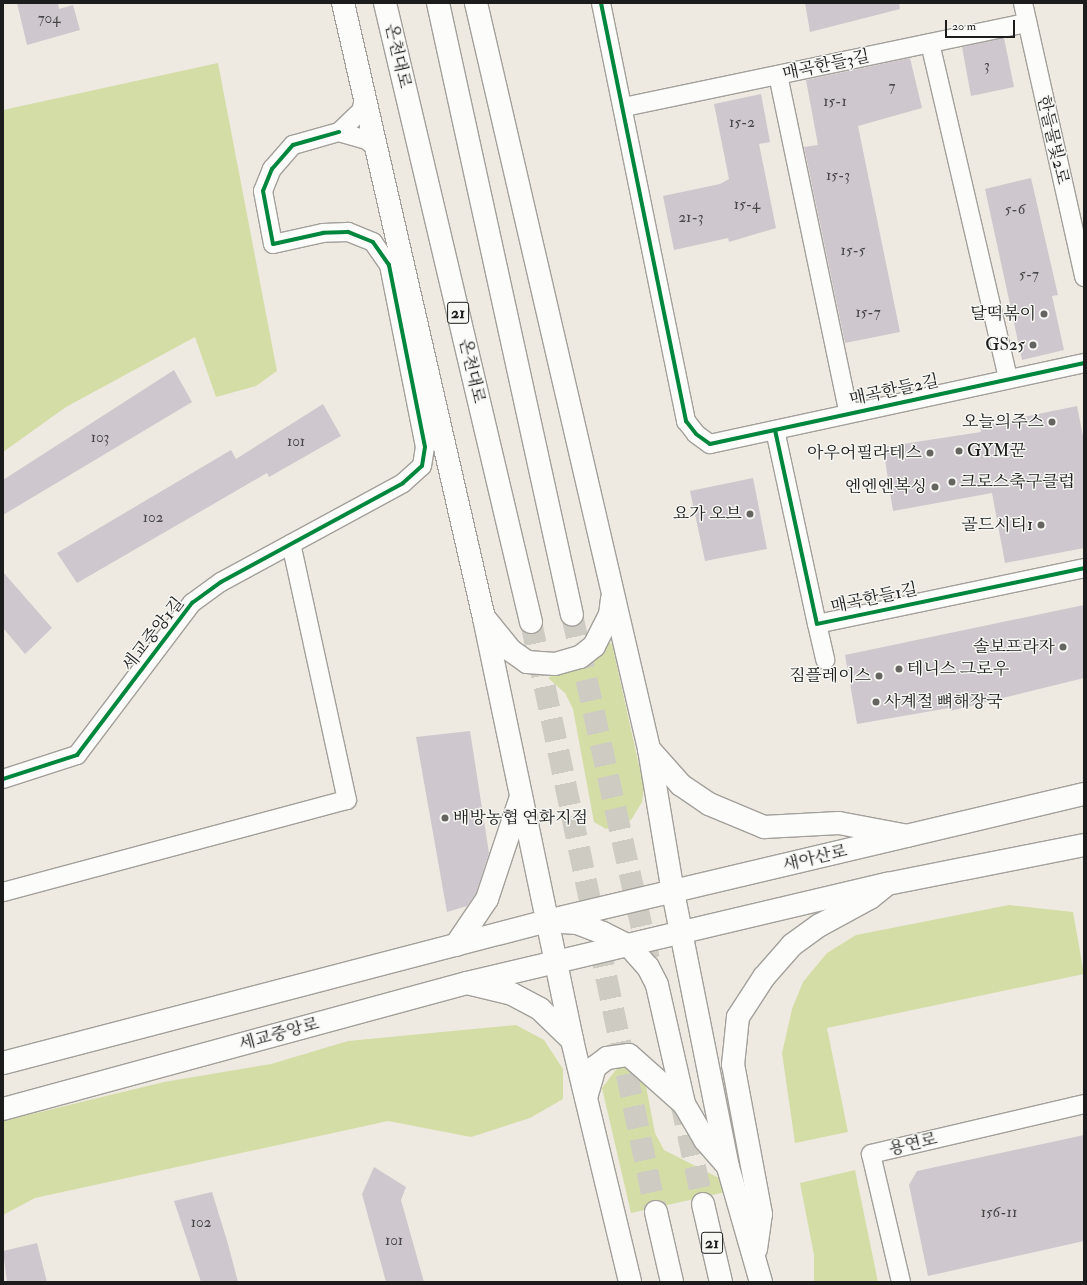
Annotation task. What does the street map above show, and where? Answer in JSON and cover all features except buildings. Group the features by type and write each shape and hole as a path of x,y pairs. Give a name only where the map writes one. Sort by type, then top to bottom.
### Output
{"main road":[{"path":"344,3 484,618 555,964 630,1282"},
{"name":"온천대로","path":"385,3 531,622"},
{"path":"438,3 572,615"},
{"path":"476,3 649,749 673,892 728,1167 761,1282"},
{"path":"484,618 510,650 528,662 555,664 580,657 594,646 610,615 613,592"},
{"path":"649,749 681,785 709,804 764,827 840,823 907,836"},
{"name":"새아산로","path":"547,921 1084,794"},
{"path":"456,945 487,899 521,797"},
{"path":"555,964 887,884 1084,844"},
{"path":"755,1257 761,1214 733,1065 738,1017 764,977 792,945 820,925 870,898 887,884"},
{"path":"3,1063 547,921 576,923 629,946 648,967 657,984 684,1104 705,1140 728,1167"},
{"name":"세교중앙로","path":"3,1109 467,983 555,964"},
{"path":"467,983 512,994 540,1009 572,1040"},
{"path":"586,1099 595,1067 607,1058 629,1055 684,1104"},
{"name":"21","path":"703,1204 721,1282"},
{"path":"656,1212 672,1282"}],"street":[{"path":"601,3 624,107"},
{"name":"한들물빛2로","path":"1023,3 1084,277"},
{"name":"매곡한들3길","path":"624,107 1027,23"},
{"path":"930,44 1008,379"},
{"path":"778,75 849,414"},
{"path":"339,132 361,112 365,96"},
{"name":"매곡한들2길","path":"624,107 686,421 710,444 1084,362"},
{"path":"339,132 367,140 377,149"},
{"name":"세교중앙1길","path":"3,779 77,755 192,603 220,582 403,484 422,466 425,447 389,265 373,242 348,232 323,233 273,244 263,191 272,169 293,145 339,132"},
{"name":"매곡한들1길","path":"775,430 817,624 1084,568"},
{"path":"3,892 347,800 290,544"},
{"path":"817,624 825,660"},
{"name":"용연로","path":"901,1282 871,1154 1084,1104"}],"green space":[{"path":"218,63 277,371 256,386 216,397 195,337 66,407 3,452 3,110"},
{"path":"608,642 612,644 644,788 642,802 631,820 606,829 594,822 573,709 565,693 548,678"},
{"path":"1009,905 1073,912 1084,974 827,1028 848,1132 795,1143 782,1053 792,1009 803,982 827,953 856,935"},
{"path":"516,1025 544,1040 563,1069 563,1099 530,1118 471,1137 388,1121 35,1198 3,1215 3,1121 164,1082 271,1064 348,1041"},
{"path":"618,1067 635,1069 644,1076 655,1133 664,1150 719,1178 726,1192 631,1213 602,1088"},
{"path":"855,1170 878,1282 814,1282 814,1255 800,1183"}],"tunnel":[{"path":"572,615 649,959"},
{"path":"531,622 656,1212"},
{"path":"681,1102 703,1204"}],"cycle path":[{"path":"601,3 686,421 696,434 710,444 1084,363"},
{"path":"3,779 77,755 192,603 221,582 403,483 422,466 425,447 389,265 373,242 348,232 323,233 273,244 263,191 272,169 293,145 339,132"},
{"path":"775,430 817,624 1084,568"}],"place":[{"name":"달떡볶이","path":"1044,314"},
{"name":"GS25","path":"1033,345"},
{"name":"오늘의주스","path":"1052,422"},
{"name":"GYM꾼","path":"959,451"},
{"name":"아우어필라테스","path":"930,453"},
{"name":"크로스축구클럽","path":"952,482"},
{"name":"엔엔엔복싱","path":"935,487"},
{"name":"요가 오브","path":"750,514"},
{"name":"골드시티1","path":"1041,525"},
{"name":"솔보프라자","path":"1063,647"},
{"name":"테니스 그로우","path":"899,669"},
{"name":"짐플레이스","path":"879,676"},
{"name":"사계절 뼈해장국","path":"876,702"},
{"name":"배방농협 연화지점","path":"445,818"}]}
